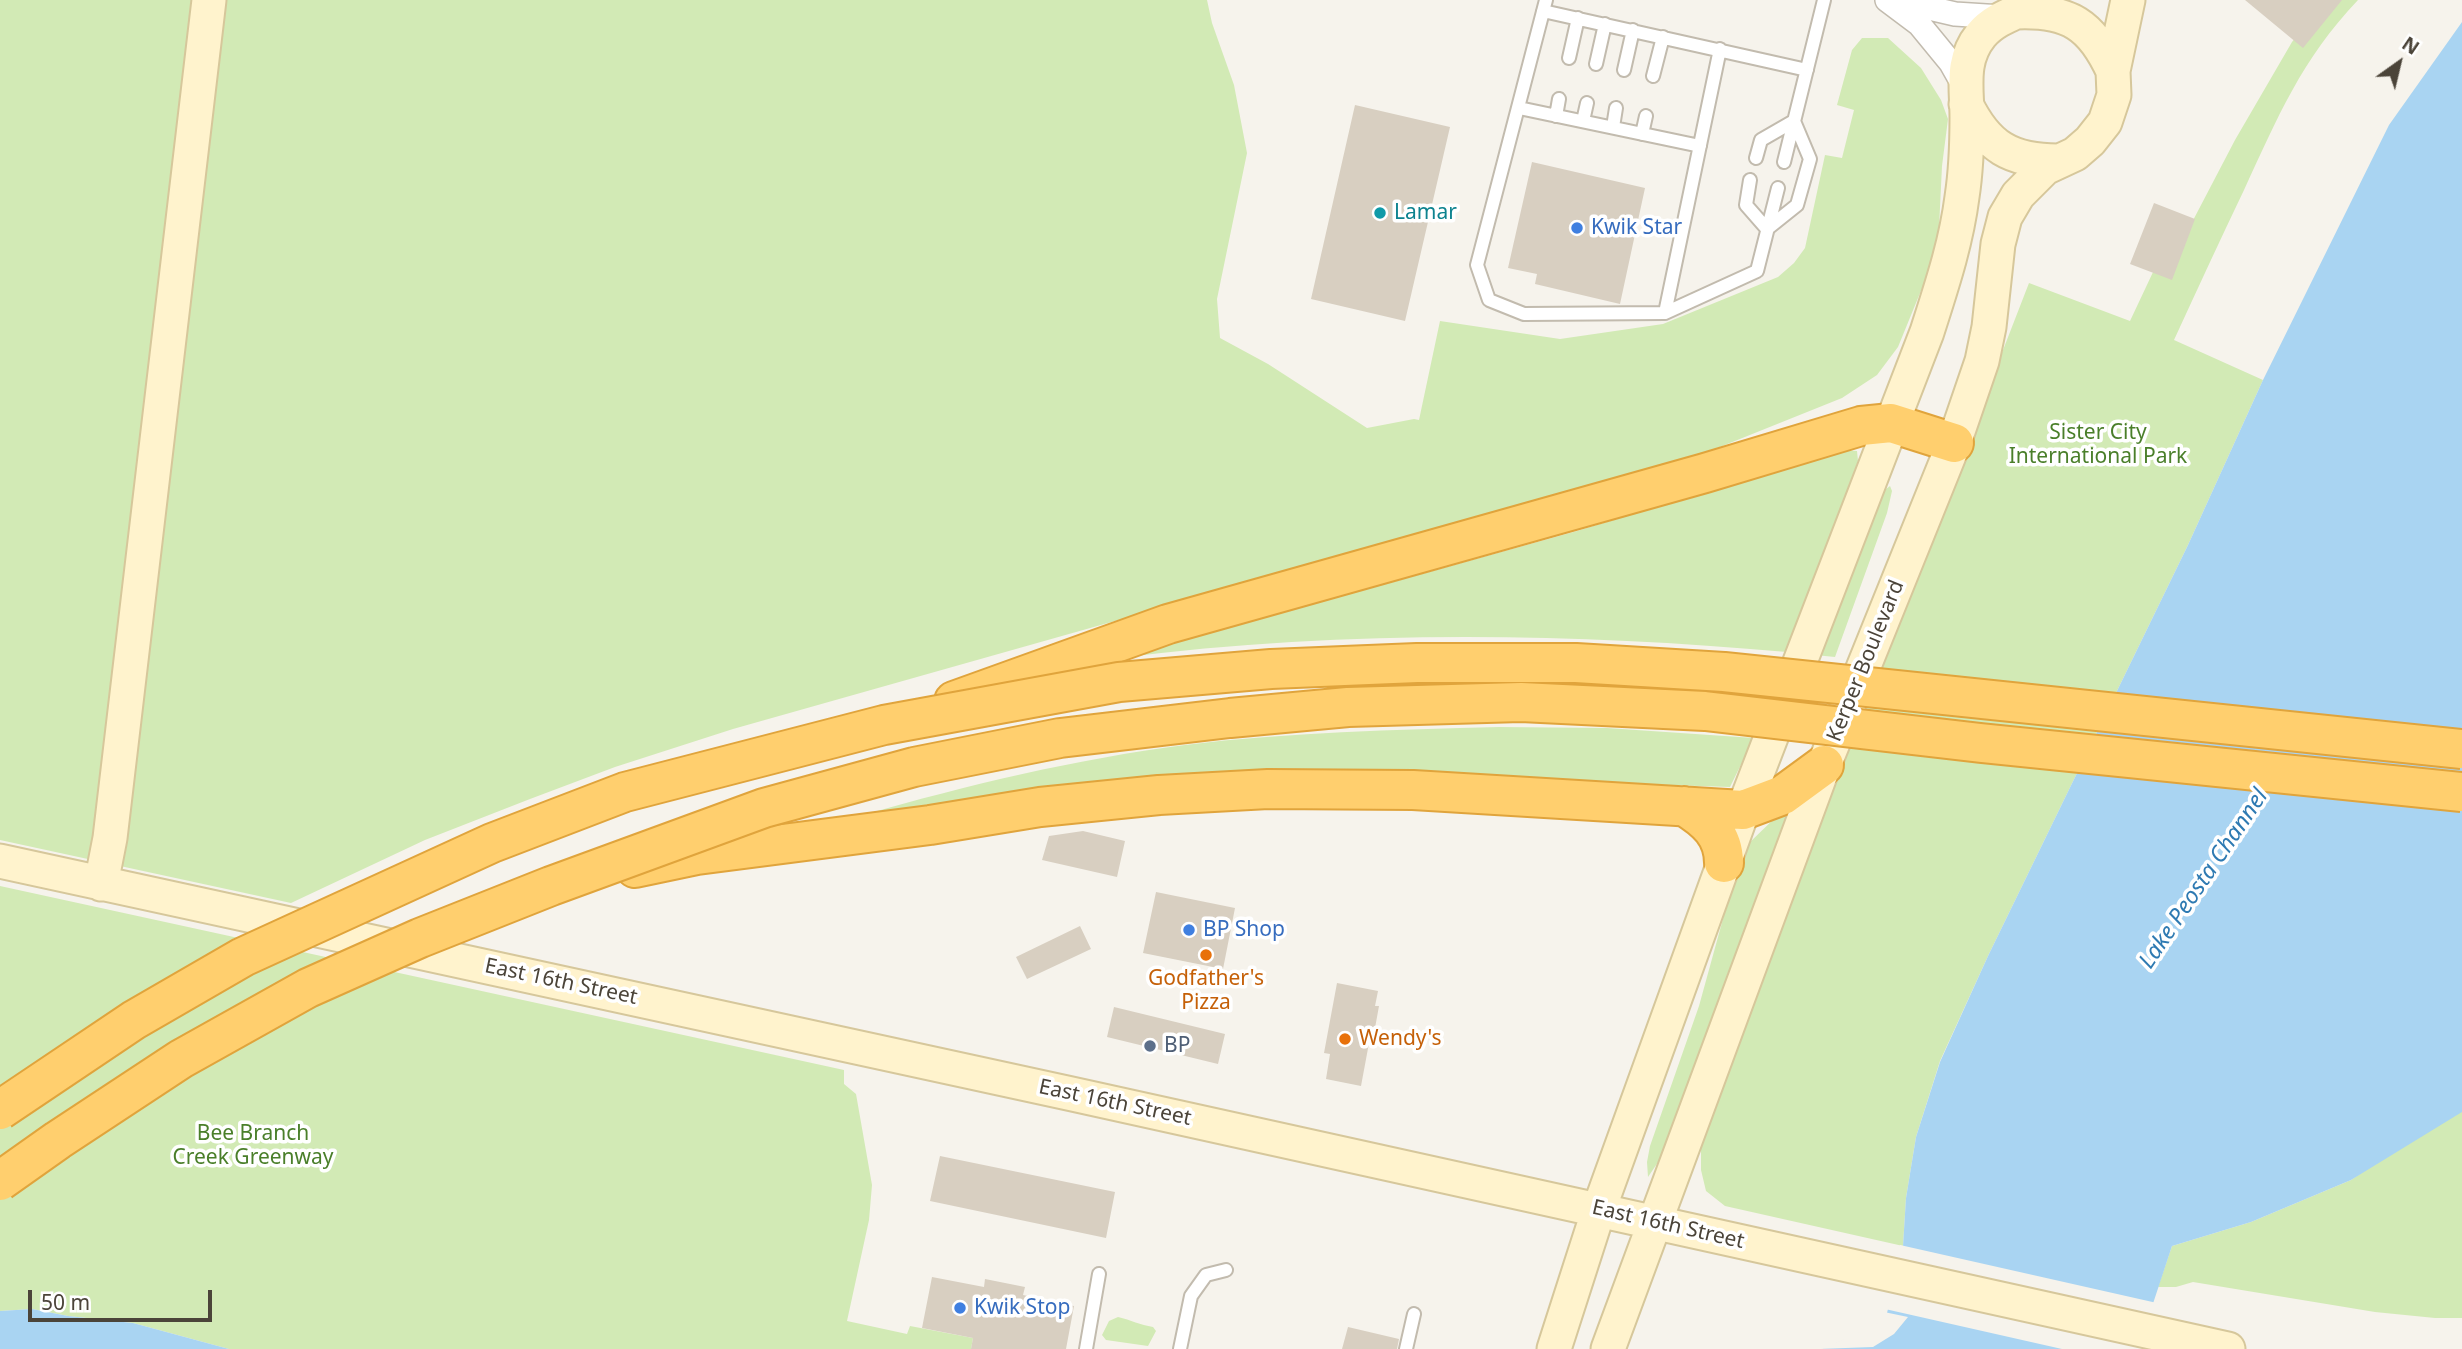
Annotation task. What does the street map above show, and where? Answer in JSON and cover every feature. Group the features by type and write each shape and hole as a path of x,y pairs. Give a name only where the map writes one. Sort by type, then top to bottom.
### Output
{"highway":[{"path":"884,725 1168,624 1705,473 1826,435 1861,426 1891,423 1954,443"},
{"path":"0,1110 134,1020 243,957 492,843 625,792 884,725 1133,681 1271,669 1576,663 1724,672 2462,749"},
{"path":"0,1181 180,1059 308,988 420,938 551,886 764,808 914,767 1060,738 1348,707 1521,702 1705,711 1981,743 2462,792"},
{"path":"551,886 697,855 930,825 1040,807 1158,795 1268,789 1413,790 1743,810 1783,795 1824,765"},
{"path":"1684,806 1713,828 1722,843 1724,863"}],"main road":[{"path":"102,884 112,824 209,0"},
{"name":"Kerper Boulevard","path":"1608,1349 1824,765 1954,443 1982,361 1989,327 1998,244 2005,217 2018,195 2045,168 2075,154 2105,122 2113,95 2113,71 2128,0"},
{"path":"1553,1349 1599,1209 1743,810 1927,332 1945,276 1963,195 1968,60 1982,34 2020,10 2036,11 2075,22 2098,41 2113,71"},
{"path":"1965,95 1983,134 2006,152 2036,161 2058,161"},
{"name":"East 16th Street","path":"0,861 1599,1209 2228,1349"}],"street":[{"path":"1887,0 1919,24 1951,63 1965,95"},
{"path":"1895,0 1955,13 2020,10"}],"lane":[{"path":"1784,162 1824,0"},
{"path":"1777,188 1757,271 1665,313 1524,314 1489,300 1477,265 1545,6 1577,18 1807,70"},
{"path":"1569,58 1577,18"},
{"path":"1596,64 1605,24"},
{"path":"1624,70 1633,30"},
{"path":"1653,76 1663,37"},
{"path":"1665,313 1720,49"},
{"path":"1556,116 1559,99"},
{"path":"1583,121 1587,103"},
{"path":"1519,108 1700,146"},
{"path":"1613,127 1616,108"},
{"path":"1642,134 1646,116"},
{"path":"1756,158 1761,140 1794,121"},
{"path":"1767,229 1797,205 1810,159 1794,121"},
{"path":"1750,180 1746,205 1767,229"},
{"path":"1180,1349 1191,1296 1206,1275 1226,1270"},
{"path":"1086,1349 1099,1274"},
{"path":"1406,1349 1414,1314"}],"green space":[{"path":"0,0 1207,0 1212,23 1234,85 1247,153 1217,299 1220,338 1268,364 1367,428 1419,420 1440,321 1560,339 1663,324 1778,277 1794,263 1805,248 1825,155 1842,158 1854,110 1837,105 1852,50 1862,38 1888,38 1921,68 1941,100 1948,119 1942,166 1938,249 1898,347 1877,375 1842,398 1695,457 733,729 615,767 425,840 291,903 0,840"},
{"name":"Sister City International Park","path":"2326,0 2358,0 2321,45 2292,90 2174,340 2263,380 2188,545 1988,956 1940,1061 1916,1137 1906,1198 1903,1246 1725,1206 1706,1191 1701,1170 1701,1145 1770,951 2029,283 2130,321 2154,270 2165,274 2235,140 2292,42"},
{"path":"1845,450 1857,451 1858,461 1787,652 1620,641 1452,637 1285,642 1118,658 1577,531"},
{"path":"1890,486 1892,491 1887,513 1835,657 1815,655 1876,508"},
{"path":"1499,727 1607,728 1754,738 1730,787 1543,781 1042,789 863,815 1022,774 1185,745 1302,734"},
{"path":"1779,814 1788,820 1749,918 1667,1149 1648,1177 1650,1146 1699,1006 1737,868 1748,844"},
{"name":"Bee Branch Creek Greenway","path":"0,886 844,1070 844,1084 856,1094 872,1185 869,1220 847,1321 907,1334 910,1326 973,1338 971,1349 229,1349 133,1323 32,1309 0,1311"},
{"path":"2462,1104 2462,1318 2375,1312 2193,1282 2176,1287 2158,1287 2172,1246 2251,1222 2351,1180"},
{"path":"1118,1317 1153,1327 1156,1331 1148,1346 1106,1340 1102,1335 1109,1321"}],"water":[{"name":"Lake Peosta Channel","path":"2462,22 2462,1112 2351,1180 2251,1222 2172,1246 2138,1349 1821,1349 1880,1325 1887,1313 1903,1246 1906,1198 1916,1137 1940,1062 1988,956 2188,545 2263,380 2389,125"},
{"path":"32,1309 133,1323 229,1349 0,1349 0,1311"}],"pier":[{"path":"1900,1245 2157,1303 2142,1349 2062,1349 1885,1309"},
{"path":"1884,1312 1908,1317 1894,1334 1873,1347 1818,1349 1878,1323"}],"building":[{"path":"2245,0 2342,0 2303,48"},
{"name":"Lamar","path":"1355,105 1450,127 1405,321 1311,299"},
{"name":"Kwik Star","path":"1532,162 1645,188 1620,304 1535,284 1537,274 1508,268"},
{"path":"2154,203 2195,219 2172,280 2130,264"},
{"path":"1083,831 1125,841 1117,877 1042,860 1049,836"},
{"name":"BP Shop","path":"1156,892 1235,908 1223,969 1143,953"},
{"path":"1080,926 1091,949 1027,979 1016,957"},
{"name":"Wendy's","path":"1337,983 1378,991 1375,1006 1379,1006 1375,1028 1372,1027 1361,1086 1326,1079 1330,1054 1324,1053"},
{"path":"1114,1007 1225,1034 1218,1064 1107,1037"},
{"path":"940,1156 1115,1192 1106,1238 930,1201"},
{"path":"932,1277 984,1287 985,1279 1025,1287 1023,1295 1074,1306 1066,1349 971,1349 973,1338 922,1328"},
{"path":"1348,1327 1399,1339 1397,1349 1342,1349"}],"place":[{"name":"Lamar","path":"1380,213"},
{"name":"Kwik Star","path":"1577,228"},
{"name":"BP Shop","path":"1189,930"},
{"name":"Godfather's Pizza","path":"1206,955"},
{"name":"Wendy's","path":"1345,1039"},
{"name":"BP","path":"1150,1046"},
{"name":"Kwik Stop","path":"960,1308"}]}
